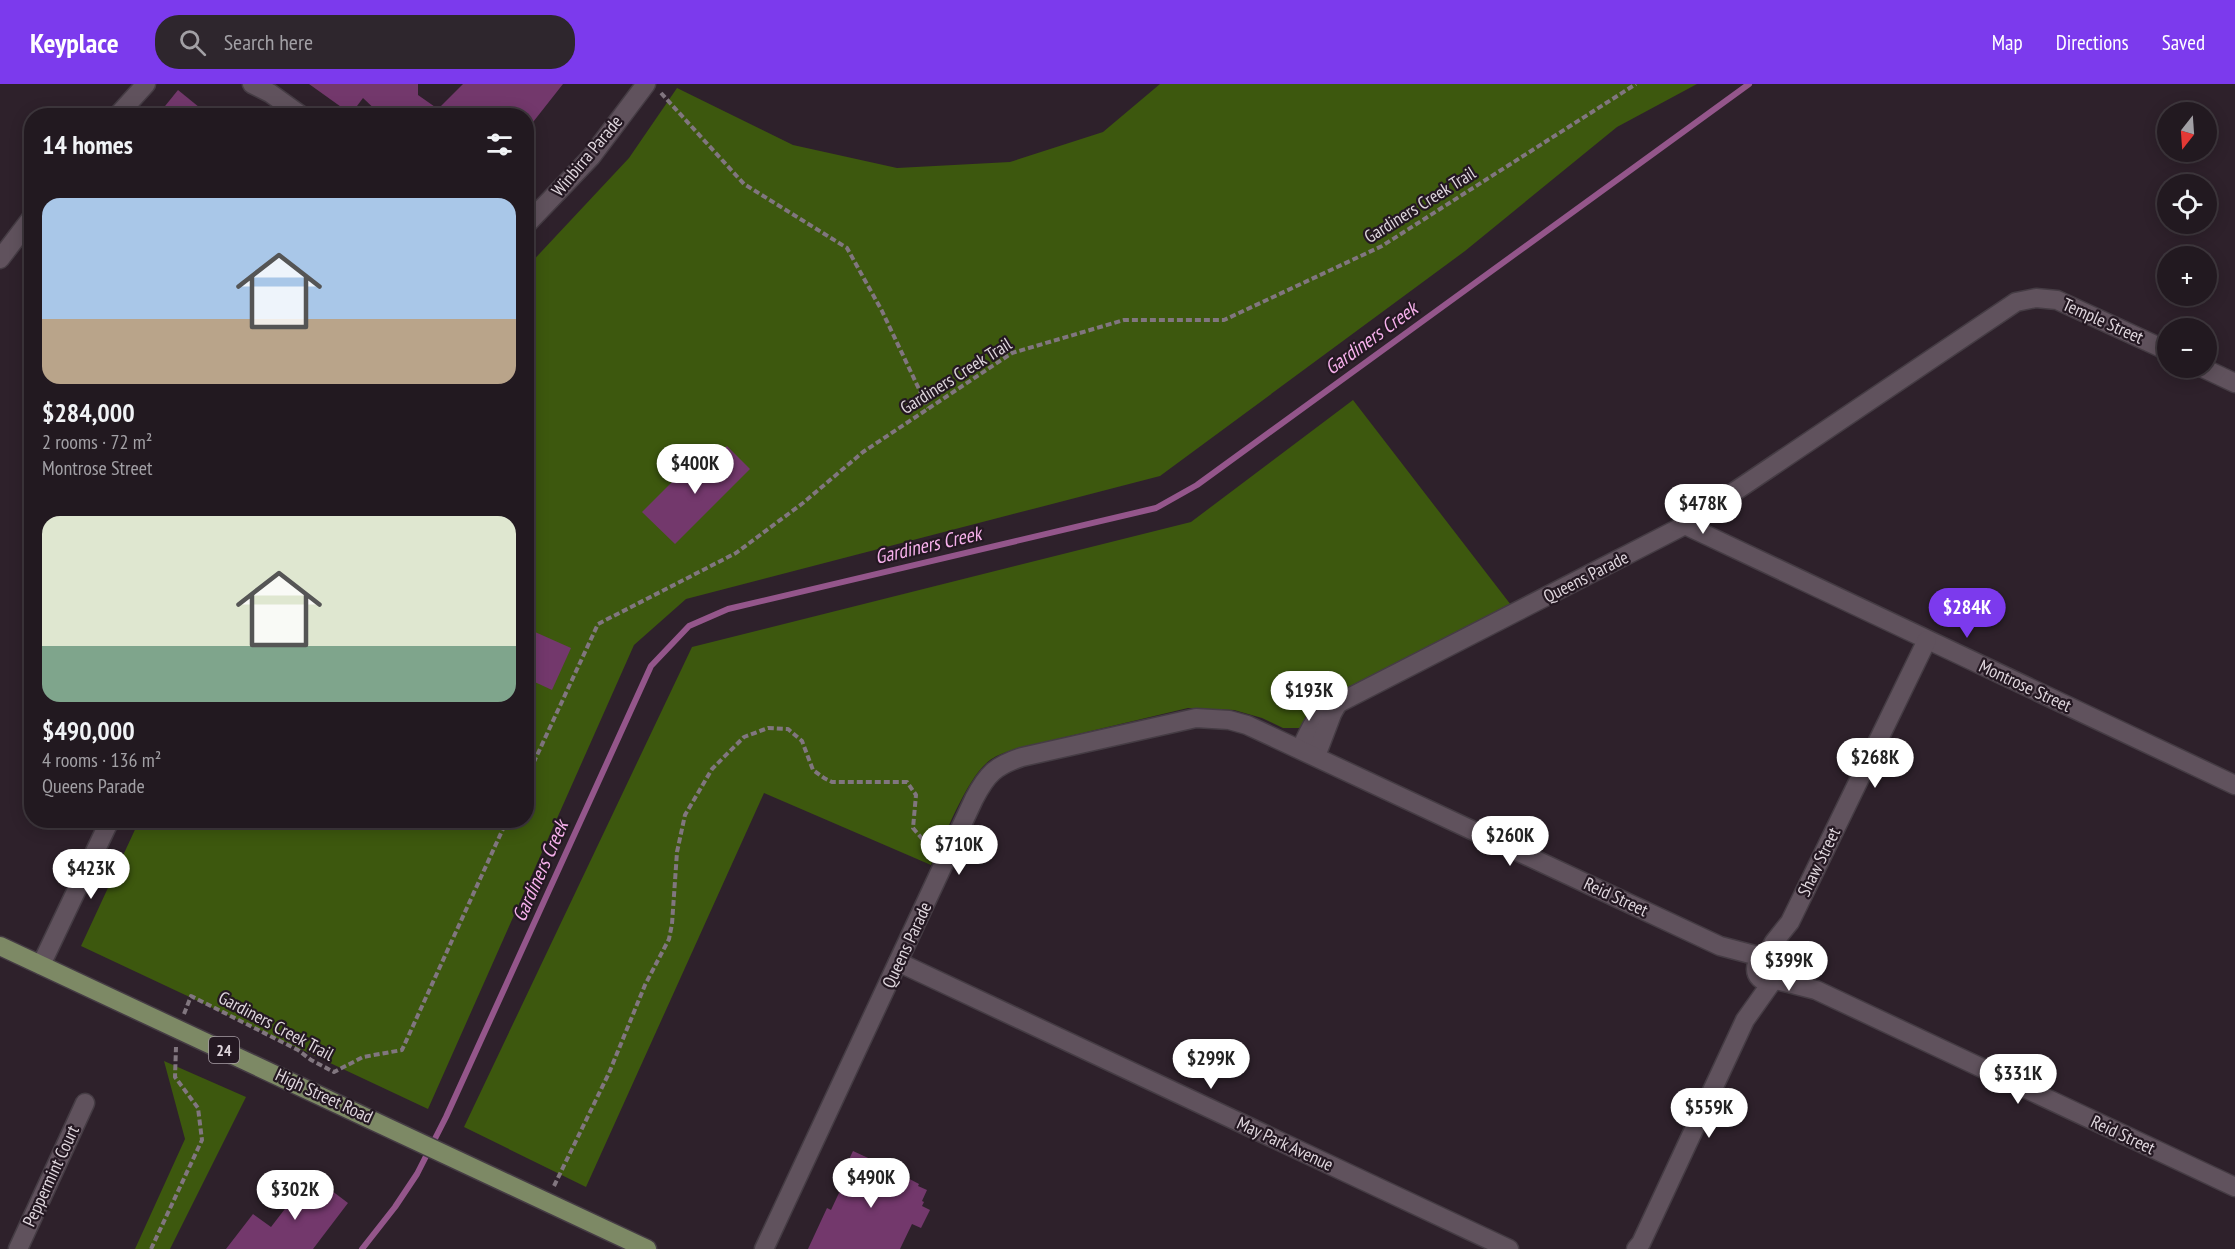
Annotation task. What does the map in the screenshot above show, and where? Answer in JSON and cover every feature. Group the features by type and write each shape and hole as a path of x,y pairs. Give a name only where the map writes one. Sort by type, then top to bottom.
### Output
{"main road":[{"name":"High Street Road","path":"0,946 647,1249"}],"street":[{"path":"124,108 146,84"},
{"path":"252,84 291,108"},
{"name":"Winbirra Parade","path":"534,217 591,157 652,87"},
{"path":"0,259 24,228"},
{"name":"Temple Street","path":"2036,298 2057,300 2071,305 2157,346"},
{"name":"Queens Parade","path":"764,1249 974,798 987,776 996,768 1022,757 1196,718 1229,720 1247,725 1308,752 1319,715 1326,708 1337,705 1685,525 2008,306 2036,298"},
{"path":"2217,375 2235,383"},
{"name":"Montrose Street","path":"1685,525 2235,785"},
{"name":"Shaw Street","path":"1639,1247 1769,969 1786,948 1790,922 1927,640"},
{"name":"Reid Street","path":"1308,752 2235,1187"},
{"path":"41,965 106,828"},
{"name":"May Park Avenue","path":"898,962 1509,1249"},
{"name":"Peppermint Court","path":"18,1249 85,1103"}],"path":[{"name":"Gardiners Creek Trail","path":"534,762 598,624 736,553 803,503 862,452 1012,353 1124,320 1224,320 1382,246 1636,84"},
{"path":"652,87 744,184 847,248 882,312 928,408"},
{"path":"548,1202 557,1177 609,1073 645,985 669,939 677,852 685,815 712,769 744,737 768,728 788,729 802,741 813,770 832,782 908,782 916,795 913,828 924,841 948,856"},
{"name":"Gardiners Creek Trail","path":"151,1249 202,1140 198,1107 176,1077 175,1054 178,1028 191,996 298,1050 334,1072 363,1058 402,1050 503,828"}],"green space":[{"path":"1160,84 1697,84 1617,127 1465,251 1160,476 686,599 634,645 428,1109 81,946 136,828 534,828 534,260 629,158 677,88 793,145 897,168 1010,162 1103,132"},
{"path":"1353,400 1511,605 1299,728 1283,728 1262,718 1234,710 1188,708 1015,749 999,755 981,769 964,794 931,865 764,793 586,1187 464,1127 692,647 1191,522"},
{"path":"164,1061 246,1097 170,1249 135,1249 185,1139"}],"building":[{"path":"309,84 418,84 418,95 437,108 374,108 363,98 356,108 343,108"},
{"path":"463,84 563,84 534,121 534,108 439,108"},
{"path":"178,90 200,108 163,108"},
{"path":"727,446 750,469 675,544 642,512 689,465 698,475"},
{"path":"534,632 571,648 552,690 534,682"},
{"path":"853,1151 903,1174 927,1190 922,1206 930,1210 921,1228 912,1224 900,1249 808,1249 827,1208 831,1210 846,1178 841,1176"},
{"path":"311,1175 348,1203 313,1249 226,1249 253,1214 271,1227"}],"waterway":[{"name":"Gardiners Creek","path":"362,1249 417,1174 446,1117 651,666 689,626 728,609 1156,508 1197,485 1749,84"}]}
